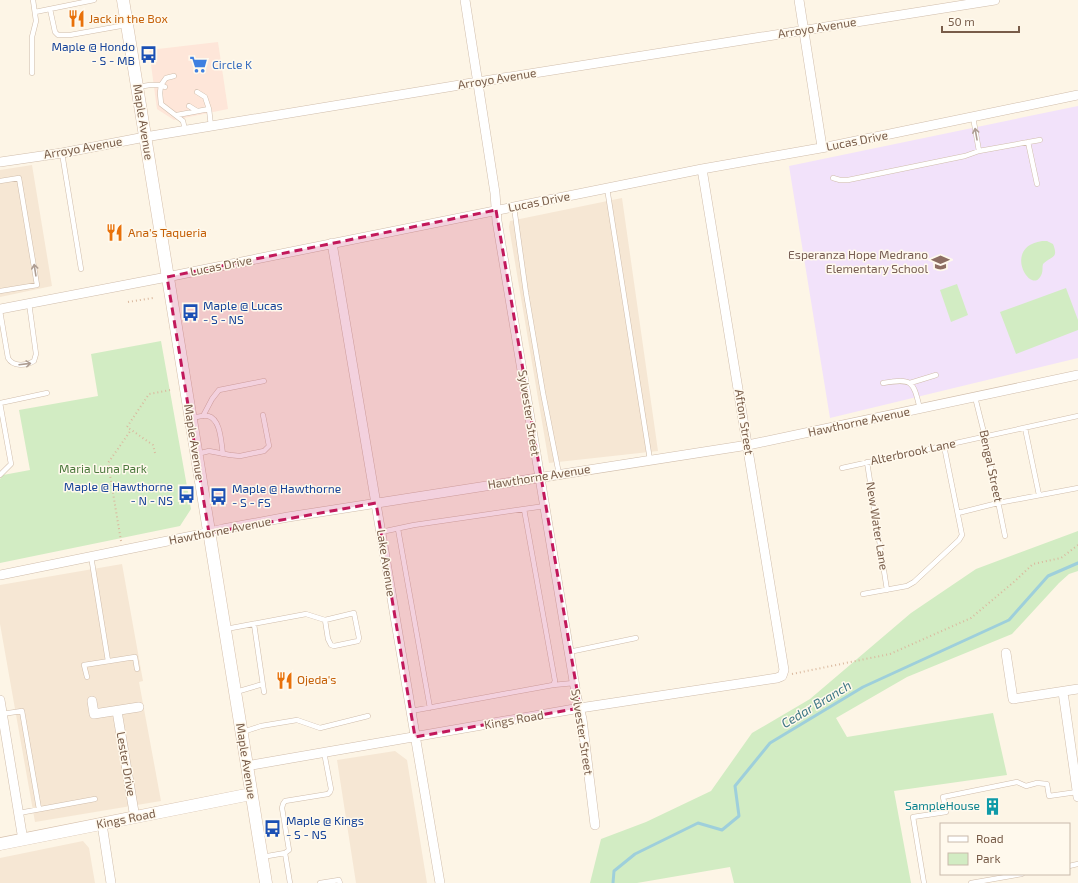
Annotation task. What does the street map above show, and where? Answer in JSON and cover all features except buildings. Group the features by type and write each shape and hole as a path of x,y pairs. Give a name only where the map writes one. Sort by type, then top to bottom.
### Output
{"main road":[{"name":"Maple Avenue","path":"123,0 234,693 266,883"},
{"name":"Kings Road","path":"0,844 251,794"}],"street":[{"name":"Sylvester Street","path":"465,0 495,193 496,210 539,477 574,683 580,708 595,825"},
{"path":"799,0 822,148"},
{"name":"Arroyo Avenue","path":"0,162 62,153 185,130 478,82 995,0"},
{"name":"Lucas Drive","path":"0,310 702,169 822,148 1078,95"},
{"name":"Afton Street","path":"702,169 784,670 782,676"},
{"name":"Lake Avenue","path":"332,243 440,883"},
{"name":"Hawthorne Avenue","path":"0,574 288,517 748,445 1078,375"},
{"path":"1006,653 1013,699 1078,689"},
{"name":"Kings Road","path":"246,766 580,708 782,676"},
{"path":"1062,692 1078,794"},
{"path":"0,700 23,840"},
{"path":"92,701 94,714 139,707"},
{"name":"Lester Drive","path":"117,711 135,818"},
{"path":"102,824 111,883"}],"lane":[{"path":"32,73 32,37 36,21 33,0"},
{"path":"35,12 94,0"},
{"path":"50,9 55,32 58,36 127,25"},
{"path":"174,76 166,78 160,93 161,104 183,121 185,130"},
{"path":"137,87 150,85 163,86"},
{"path":"197,92 205,97 209,109 211,126"},
{"path":"189,106 197,111"},
{"path":"177,115 209,109"},
{"path":"973,117 979,151"},
{"path":"833,178 848,180 965,156 979,151 1040,140"},
{"path":"1028,142 1037,184"},
{"path":"62,153 81,269"},
{"path":"0,181 19,178 37,285 0,291"},
{"path":"607,188 650,460"},
{"path":"514,207 540,379 559,474"},
{"path":"0,310 8,358 10,362 18,365 31,363 34,361 36,354 29,303"},
{"path":"883,383 900,380 910,382 936,375"},
{"path":"204,416 212,399 219,390 264,381"},
{"path":"910,382 914,387 920,409"},
{"path":"0,475 11,464 0,402 47,393"},
{"name":"Bengal Street","path":"975,397 985,437 1005,536"},
{"path":"196,454 209,451 240,456 264,451 268,446 263,415"},
{"path":"190,418 204,416 213,418 218,425 223,454"},
{"name":"Alterbrook Lane","path":"842,468 1078,416"},
{"path":"1025,428 1039,495"},
{"path":"862,594 907,586 914,582 959,540 962,535 944,446"},
{"name":"New Water Lane","path":"867,462 887,590"},
{"path":"958,513 998,503 1078,488"},
{"path":"381,532 398,528 545,506"},
{"path":"524,509 555,681 553,685"},
{"path":"398,528 430,708"},
{"path":"91,556 108,661"},
{"path":"224,629 306,614 325,620 354,613 359,638 358,641 334,646 331,645 328,639 325,620"},
{"path":"254,624 264,692"},
{"path":"569,652 636,638"},
{"path":"86,677 84,665 135,657 137,670"},
{"path":"411,712 553,685 574,683"},
{"path":"234,693 263,684"},
{"path":"2,714 22,711 39,809"},
{"path":"241,733 261,726 297,720 320,728 368,716"},
{"path":"262,857 285,853 289,850 282,808 285,801 328,794 330,792 331,789 324,752"},
{"path":"924,883 913,817 946,812 943,797 1017,782 1026,786 1037,783 1047,784 1049,796 1078,794"},
{"path":"19,813 94,799"},
{"path":"285,853 290,883"},
{"path":"971,883 1016,875"},
{"path":"320,883 339,880 340,883"}],"path":[{"path":"128,302 153,298"},
{"path":"155,453 153,445 127,427 149,394 170,390"},
{"path":"121,541 108,462 131,430"},
{"path":"782,676 890,654 971,618 1015,581 1032,564 1061,558 1078,545"}],"highlighted area":[{"path":"496,210 580,708 415,737 376,503 209,533 167,277"}],"shaded area":[{"path":"218,42 228,109 174,120 157,109 149,50"},
{"name":"Esperanza Hope Medrano Elementary School","path":"1078,106 1078,358 830,418 789,166"},
{"path":"32,165 52,286 0,297 0,170"},
{"path":"622,198 658,451 549,463 509,227 510,221"},
{"path":"122,564 143,681 139,682 161,801 35,822 0,624 0,585"},
{"path":"395,751 407,760 427,883 356,883 337,760"},
{"path":"83,841 89,848 95,883 0,883 0,858"}],"green space":[{"path":"1047,241 1053,244 1055,255 1043,264 1042,273 1038,280 1032,280 1027,276 1023,269 1021,261 1023,252 1030,245"},
{"path":"957,284 968,315 951,322 940,290"},
{"path":"1066,288 1078,320 1078,330 1016,354 1000,312"},
{"name":"Maria Luna Park","path":"161,341 191,509 180,526 0,563 0,479 3,475 30,470 19,410 98,396 91,354"},
{"path":"1078,531 1078,571 1069,574 1059,583 1012,634 907,677 836,718 847,737 993,713 1007,775 894,791 911,883 734,883 730,867 637,883 590,883 601,839 646,822 711,791 752,733 810,699 911,613 976,569"}],"waterway":[{"name":"Cedar Branch","path":"613,883 614,871 635,854 698,823 722,830 739,816 735,786 770,743 863,687 1009,620 1048,576 1078,563"}],"place":[{"name":"Jack in the Box","path":"76,19"},
{"name":"Maple @ Hondo - S - MB","path":"148,54"},
{"name":"Circle K","path":"199,65"},
{"name":"Ana's Taqueria","path":"115,233"},
{"name":"Esperanza Hope Medrano Elementary School","path":"941,262"},
{"name":"Maple @ Lucas - S - NS","path":"190,313"},
{"name":"Maple @ Hawthorne - N - NS","path":"186,494"},
{"name":"Maple @ Hawthorne - S - FS","path":"219,496"},
{"name":"Ojeda's","path":"284,680"},
{"name":"SampleHouse","path":"993,806"},
{"name":"Maple @ Kings - S - NS","path":"273,828"}]}
